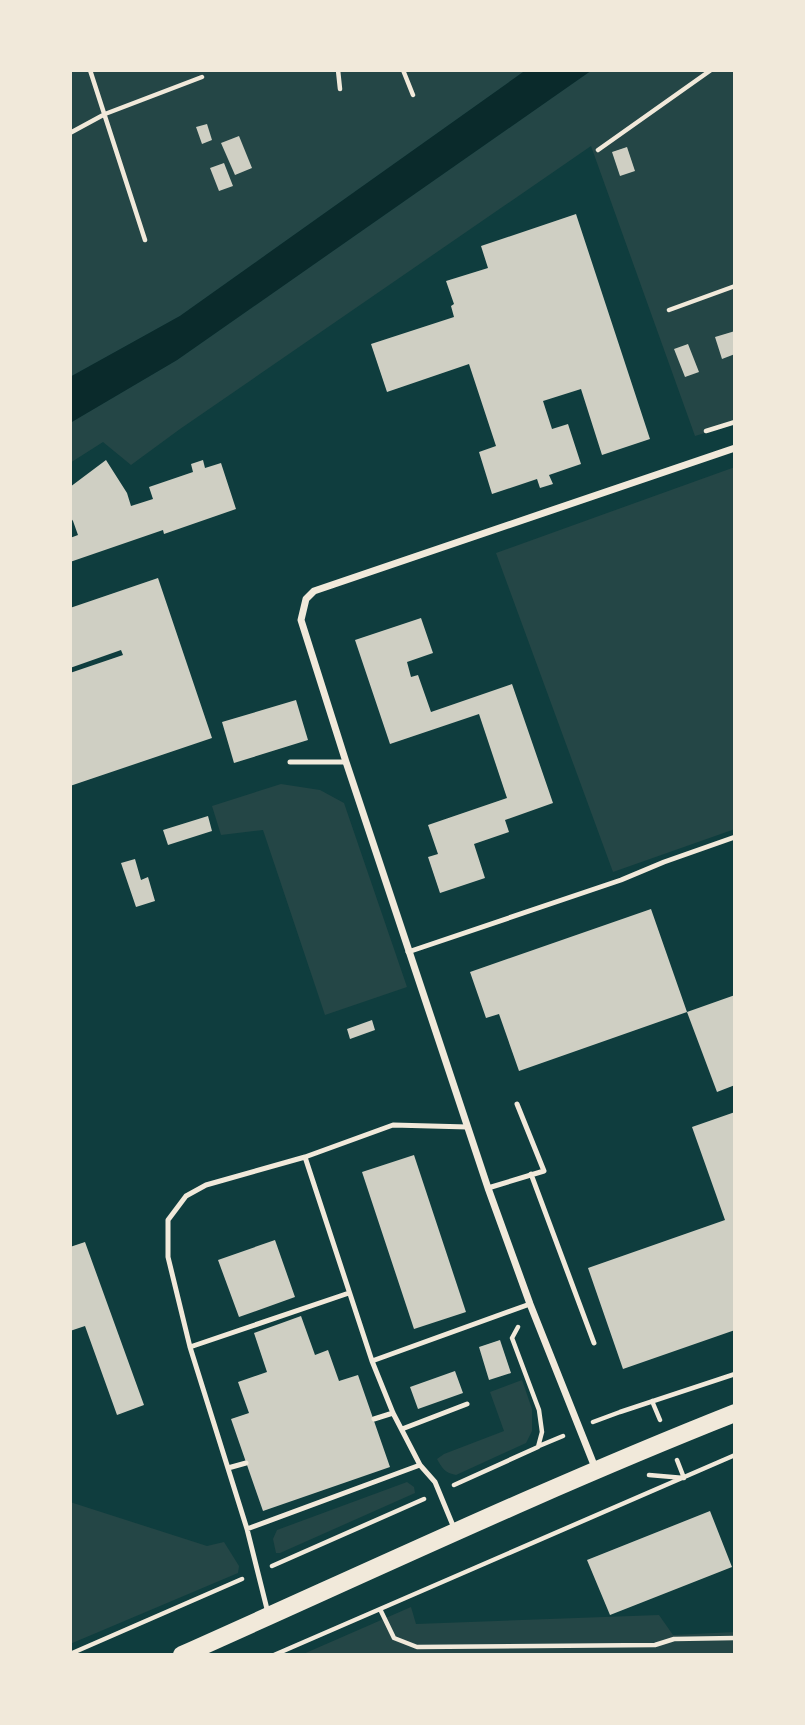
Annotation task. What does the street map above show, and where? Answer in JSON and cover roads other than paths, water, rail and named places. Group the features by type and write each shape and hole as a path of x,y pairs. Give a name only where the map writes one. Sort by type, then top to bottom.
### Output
{"main road":[{"path":"183,1655 455,1531 735,1413"}],"street":[{"path":"596,1470 530,1304 488,1188 408,952 301,620 306,599 314,591 735,448"}],"lane":[{"path":"290,762 346,762"},
{"path":"408,952 621,880 735,837"},
{"path":"488,1188 544,1171 517,1104"},
{"path":"269,1616 247,1529 190,1347 168,1257 168,1220 186,1196 206,1185 305,1157 393,1125 468,1127"},
{"path":"305,1157 372,1362 393,1413 420,1465 435,1482 455,1531"},
{"path":"531,1174 594,1343"},
{"path":"190,1347 349,1293"},
{"path":"372,1362 530,1304"},
{"path":"402,1429 467,1404"},
{"path":"374,1419 393,1413"},
{"path":"228,1468 246,1463"},
{"path":"247,1529 420,1465"}]}
